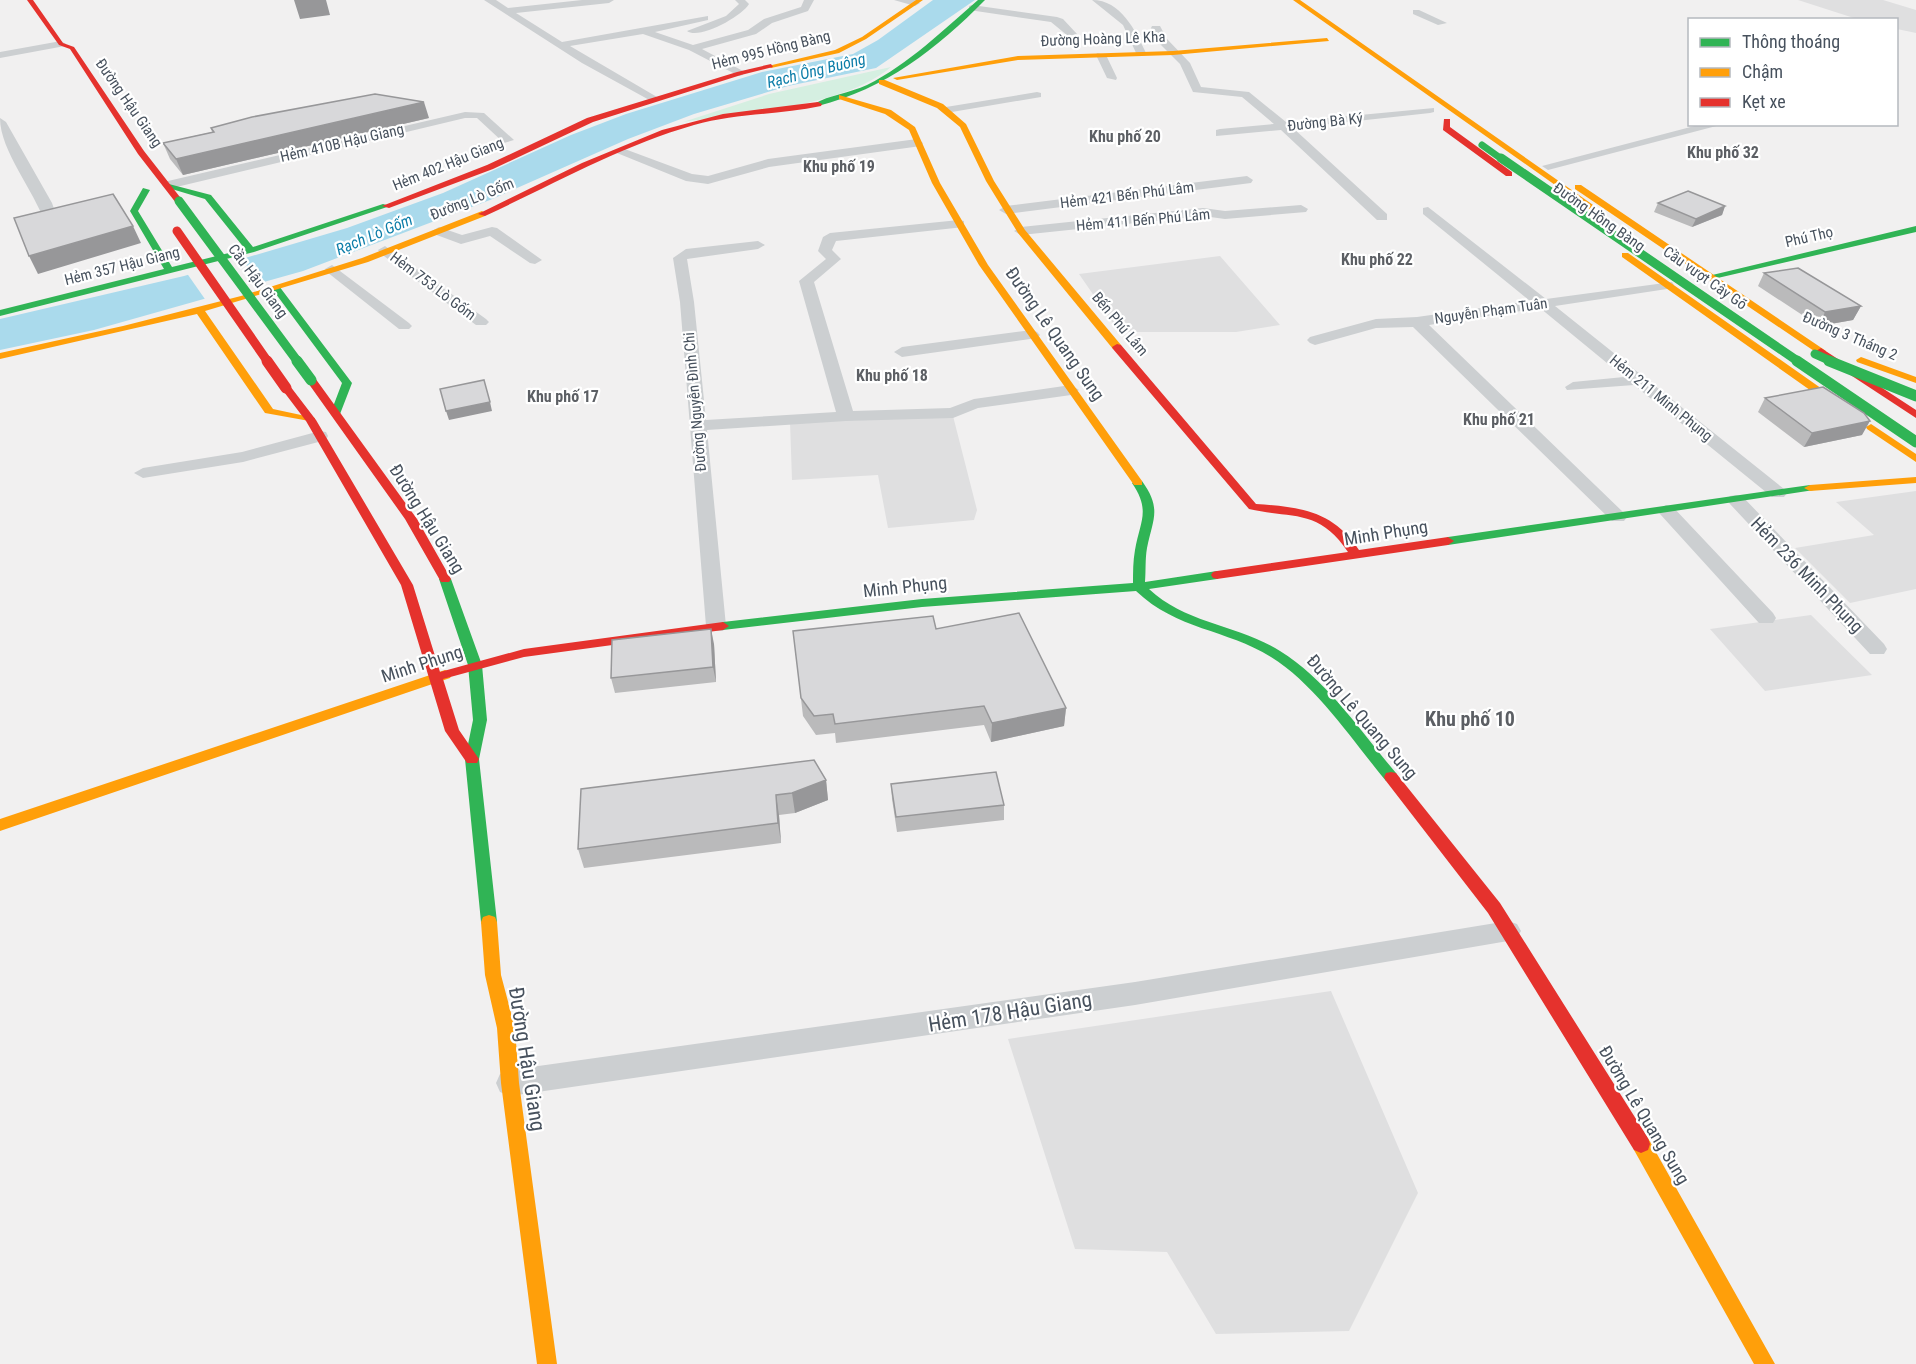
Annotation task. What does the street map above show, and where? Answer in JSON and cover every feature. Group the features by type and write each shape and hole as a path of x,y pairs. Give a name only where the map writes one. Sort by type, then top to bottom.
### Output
{"main road":[{"name":"Đường Hậu Giang","path":"30,0 61,44 72,48 141,153 179,201"},
{"name":"Đường Hồng Bàng","path":"1296,0 1465,119 1485,124 1548,166 1709,277 1770,324 1849,371 1916,415"},
{"name":"Hẻm 995 Hồng Bàng","path":"653,99 739,73 837,52 864,38 918,2"},
{"path":"882,82 924,54 977,4"},
{"name":"Đường Hoàng Lê Kha","path":"882,82 997,60 1173,53 1332,43 1308,27"},
{"path":"61,44 55,51 61,60"},
{"name":"Đường Hồng Bàng","path":"1365,66 1447,121 1446,128 1916,460"},
{"name":"Đường Lò Gốm","path":"0,356 117,331 276,288 439,231 539,189 668,130 703,120 800,106 842,97 882,82"},
{"name":"Bến Phú Lâm","path":"882,82 946,110 963,126 1006,210 1021,231 1253,507 1288,509 1322,518 1348,538 1356,555"},
{"name":"Đường Lê Quang Sung","path":"842,97 874,106 906,123 959,224 1032,334 1149,498 1151,520 1141,546 1139,587 1151,604 1161,610 1252,642 1281,657 1300,672 1415,807 1489,901 1633,1130 1765,1364"},
{"name":"Hẻm 402 Hậu Giang","path":"251,250 453,182 582,123 653,99"},
{"name":"Cầu vượt Cây Gõ","path":"1465,119 1830,362 1916,396"},
{"name":"Cầu vượt Cây Gõ","path":"1447,121 1916,442"},
{"path":"168,185 208,197 251,250"},
{"path":"147,190 134,211 170,271"},
{"name":"Cầu Hậu Giang","path":"179,201 311,380"},
{"name":"Đường Hậu Giang","path":"166,215 286,388 311,420 407,585 452,731 472,759"},
{"name":"Phú Thọ","path":"1709,277 1916,229"},
{"name":"Hẻm 357 Hậu Giang","path":"0,313 251,250"},
{"path":"276,288 347,382 336,412"},
{"path":"199,310 269,411 311,420"},
{"name":"Cầu vượt Cây Gõ","path":"1770,324 1916,429"},
{"name":"Đường 3 Tháng 2","path":"1770,324 1916,380"},
{"path":"1801,378 1839,380 1849,371"},
{"name":"Đường Hậu Giang","path":"311,380 411,519 444,575 475,665 480,720 472,759 493,975 506,1028 510,1083 547,1364"},
{"name":"Minh Phụng","path":"1835,484 1854,474 1916,460"},
{"name":"Minh Phụng","path":"0,825 435,678 524,652 716,626 922,603 1139,587 1835,484 1869,485 1916,480"}],"street":[{"path":"489,0 653,99"},
{"path":"506,11 609,0"},
{"path":"659,38 724,19 744,6 740,0"},
{"path":"693,48 752,32 768,21 805,9 809,0"},
{"path":"899,0 918,2"},
{"path":"1097,0 1127,23 1141,54"},
{"path":"977,4 1053,19 1059,21 1072,34"},
{"path":"1416,12 1442,23"},
{"path":"561,45 610,35 646,33 704,18"},
{"path":"1156,28 1173,53 1185,63 1197,90 1245,94 1285,127 1382,217"},
{"path":"646,33 693,48 739,73"},
{"path":"0,55 61,44"},
{"path":"1101,55 1112,78"},
{"path":"946,110 1037,95"},
{"name":"Đường Bà Ký","path":"1220,133 1430,110"},
{"name":"Hẻm 410B Hậu Giang","path":"168,185 465,115 480,115 508,140"},
{"path":"0,122 45,203 52,223"},
{"path":"1548,166 1710,126"},
{"path":"618,151 690,178 708,180 759,166 917,143"},
{"name":"Hẻm 421 Bến Phú Lâm","path":"1006,210 1247,180"},
{"name":"Hẻm 411 Bến Phú Lâm","path":"1021,231 1203,212 1225,215 1301,209"},
{"name":"Hẻm 211 Minh Phụng","path":"1428,211 1779,493"},
{"path":"846,416 806,281 821,272 834,259 825,251 830,237 959,224"},
{"path":"439,231 461,240 492,231 535,260"},
{"name":"Đường Nguyễn Đình Chi","path":"716,626 687,302 680,258 686,253 758,244"},
{"name":"Hẻm 753 Lò Gốm","path":"385,250 481,322"},
{"path":"332,269 404,326"},
{"name":"Nguyễn Phạm Tuân","path":"1315,340 1376,324 1417,322 1667,285"},
{"path":"1417,322 1618,516"},
{"path":"902,352 1032,334"},
{"path":"1573,387 1639,380"},
{"path":"697,426 846,416 953,413 974,404 1071,390"},
{"path":"143,473 243,458 320,436"},
{"name":"Hẻm 236 Minh Phụng","path":"1736,500 1877,649"},
{"path":"1666,510 1766,618"},
{"name":"Hẻm 178 Hậu Giang","path":"510,1083 1289,970 1508,931"}],"shaded area":[{"path":"1798,0 1883,0 1916,10 1916,33 1898,29 1898,18 1854,18"},
{"path":"1220,256 1280,325 1236,332 1119,332 1079,274"},
{"path":"953,416 977,510 974,520 888,528 878,475 792,480 790,422"},
{"path":"1916,491 1916,589 1850,603 1795,548 1874,535 1836,502"},
{"path":"1811,615 1872,675 1765,691 1710,629"},
{"path":"1331,991 1418,1193 1349,1331 1216,1334 1167,1252 1075,1249 1008,1039"}],"green space":[{"path":"891,67 871,81 820,100 763,111 683,122 769,94"}],"water":[{"path":"933,0 975,0 876,68 788,86 694,114 628,139 490,200 303,271 94,330 0,350 0,319 184,276 347,228 443,193 571,135 626,114 762,72 853,54 878,40"}],"pier":[{"path":"240,257 263,286 207,302 186,272"}],"building":[{"path":"375,94 424,102 176,159 163,143 214,132 211,128 252,117"},
{"path":"1688,191 1725,206 1696,219 1658,203"},
{"path":"113,194 133,226 29,256 14,218"},
{"path":"1798,268 1861,306 1825,312 1764,273"},
{"path":"484,380 490,402 446,411 440,389"},
{"path":"1823,387 1864,413 1870,421 1812,433 1765,398"},
{"path":"1019,613 1066,708 992,723 984,706 835,724 833,714 814,716 801,698 793,631 933,616 936,629"},
{"path":"711,629 713,667 611,678 612,640"},
{"path":"814,760 826,780 792,793 776,795 778,823 578,849 581,789"},
{"path":"996,772 1004,805 896,817 891,784"}],"traffic: fast":[{"path":"818,104 844,97 888,77 907,64 982,0"},
{"path":"1482,145 1916,442"},
{"path":"168,185 208,197 251,250"},
{"path":"146,190 134,211 170,271"},
{"path":"179,201 311,380"},
{"path":"0,313 251,250 386,206"},
{"path":"1709,277 1916,229"},
{"path":"276,288 347,383 336,412"},
{"path":"1815,354 1874,381 1916,396"},
{"path":"1138,483 1148,500 1150,513 1140,554 1139,587 1153,601 1169,611 1259,645 1291,665 1321,694 1391,777"},
{"path":"1448,541 1810,488"},
{"path":"723,626 922,603 1139,587 1217,575"},
{"path":"445,579 475,665 480,720 472,759 489,922"}],"traffic: slow":[{"path":"771,66 837,52 864,38 920,0"},
{"path":"1296,0 1592,207"},
{"path":"897,78 1018,58 1173,53 1327,40"},
{"path":"882,82 940,106 963,126 990,181 1021,231 1117,347"},
{"path":"842,97 888,112 912,129 936,183 984,265 1138,483"},
{"path":"1578,187 1821,351"},
{"path":"0,356 123,329 245,298 365,260 482,214"},
{"path":"1625,255 1821,393"},
{"path":"199,310 269,411 311,420"},
{"path":"1861,360 1916,380"},
{"path":"1871,427 1916,459"},
{"path":"1810,488 1916,480"},
{"path":"0,825 445,675"},
{"path":"489,922 493,975 506,1028 510,1083 547,1364"},
{"path":"1641,1144 1765,1364"}],"traffic: jam":[{"path":"30,0 61,44 72,48 141,152 179,201"},
{"path":"386,206 490,167 590,120 739,73 771,66"},
{"path":"482,214 611,152 665,131 723,116 818,104"},
{"path":"1447,121 1446,128 1509,174"},
{"path":"177,231 286,388"},
{"path":"1117,347 1253,507 1299,512 1325,522 1347,541 1356,555"},
{"path":"1821,351 1916,415"},
{"path":"311,380 411,519 445,579"},
{"path":"286,388 311,420 407,585 452,731 472,759"},
{"path":"1217,575 1448,541"},
{"path":"445,675 524,653 723,626"},
{"path":"1391,777 1494,908 1641,1144"}],"district":[{"name":"Khu phố 20","path":"1125,136"},
{"name":"Khu phố 32","path":"1723,152"},
{"name":"Khu phố 19","path":"839,166"},
{"name":"Khu phố 22","path":"1377,259"},
{"name":"Khu phố 18","path":"892,375"},
{"name":"Khu phố 17","path":"563,396"},
{"name":"Khu phố 21","path":"1499,419"},
{"name":"Khu phố 10","path":"1470,719"}],"water label":[{"name":"Rạch Ông Buông","path":"816,70"},
{"name":"Rạch Lò Gốm","path":"374,234"}]}
